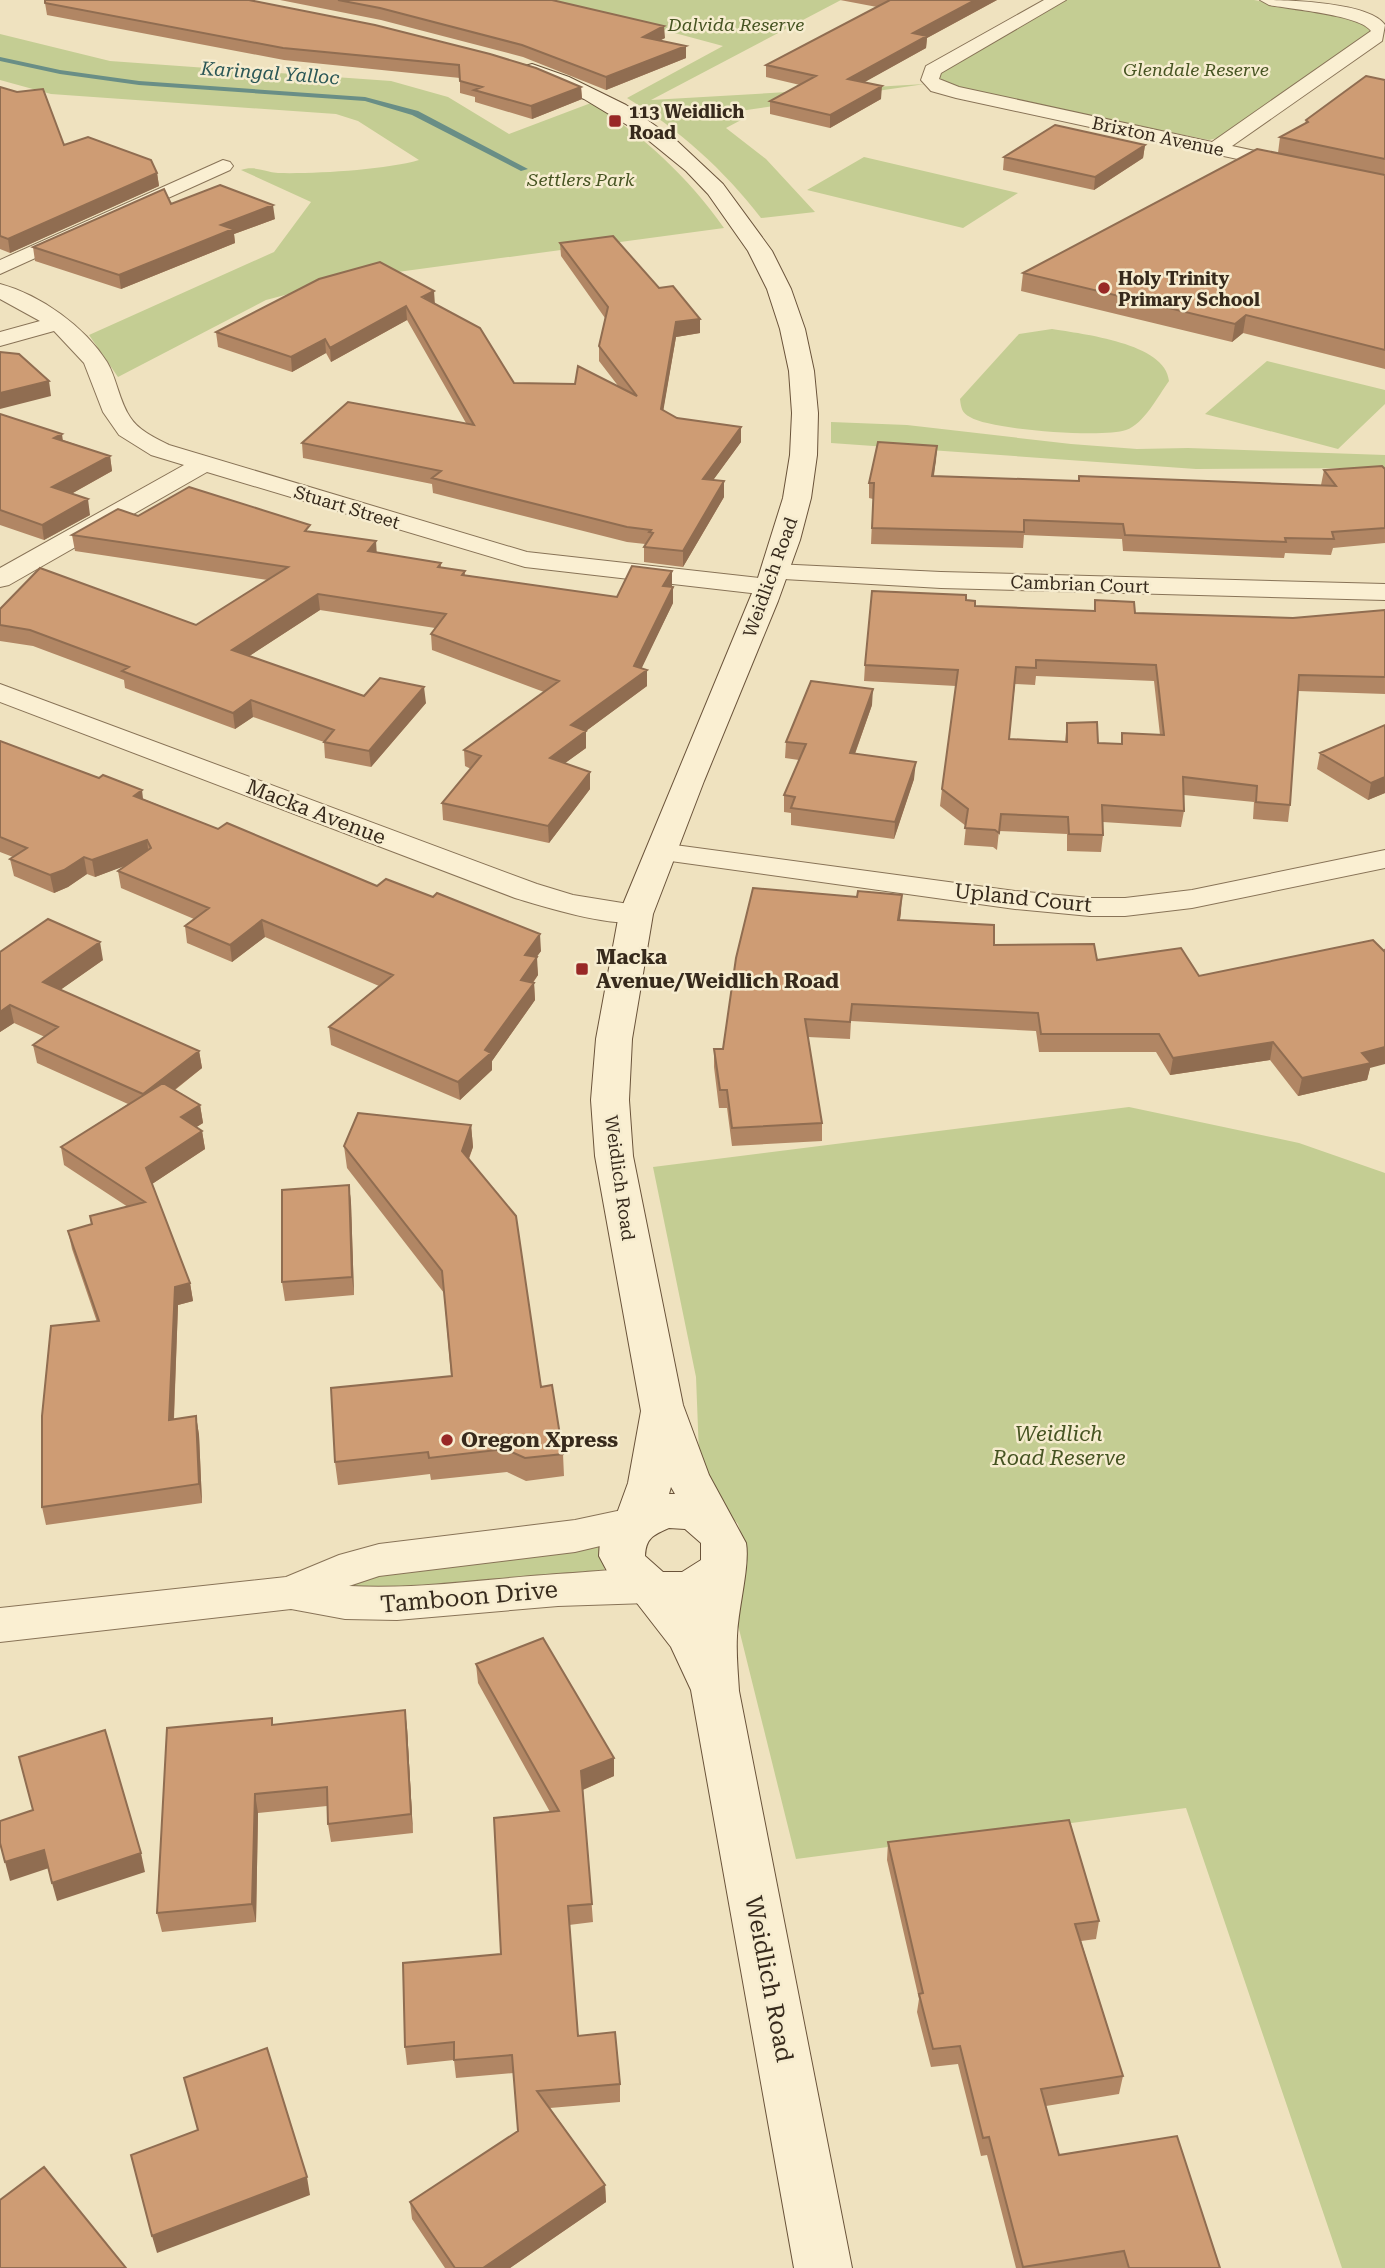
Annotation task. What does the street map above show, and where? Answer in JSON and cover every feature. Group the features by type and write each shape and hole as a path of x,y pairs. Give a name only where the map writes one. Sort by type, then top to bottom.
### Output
{"street":[{"name":"Brixton Avenue","path":"1057,0 932,70 929,77 933,84 956,92 1385,185"},
{"path":"1216,149 1376,37 1380,31 1380,23 1357,16 1269,0"},
{"name":"Weidlich Road","path":"508,62 593,93 658,134 693,164 730,206 772,271 795,334 807,402 804,462 787,539 636,914 620,996 610,1100 614,1156 661,1405 688,1478 720,1549 713,1636 715,1691 823,2268"},
{"path":"0,268 224,166"},
{"name":"Stuart Street","path":"0,291 32,306 58,323 95,362 114,413 127,432 160,450 525,559 772,580"},
{"path":"0,339 58,323"},
{"path":"0,579 203,464"},
{"name":"Cambrian Court","path":"772,580 941,580 1385,592"},
{"name":"Macka Avenue","path":"0,692 536,895 577,906 636,914"},
{"name":"Upland Court","path":"660,852 1028,901 1101,907 1161,904 1192,899 1385,859"},
{"name":"Weidlich Road","path":"636,1523 649,1493 657,1458 661,1405"},
{"path":"664,1511 696,1514 720,1549 698,1587 666,1591 649,1587 626,1569 621,1557 621,1545 636,1523 664,1511"},
{"name":"Tamboon Drive","path":"0,1625 291,1592 354,1566 379,1560 575,1536 636,1523"},
{"name":"Weidlich Road","path":"649,1587 690,1637 715,1691"},
{"name":"Tamboon Drive","path":"291,1592 322,1600 383,1605 569,1588 649,1587"}],"green space":[{"name":"Dalvida Reserve","path":"552,0 841,0 651,100 925,84 719,114 741,120 726,128 766,159 815,212 761,218 732,183 700,152 665,123 627,98 723,46"},
{"name":"Glendale Reserve","path":"1066,0 1254,0 1360,20 1371,31 1222,137 1209,140 959,90 939,80 943,69"},
{"name":"Settlers Park","path":"0,34 110,61 391,81 448,97 509,134 591,103 629,129 664,159 724,228 346,279 266,300 118,377 89,335 274,252 311,202 241,170 255,168 278,173 329,172 369,169 419,160 358,121 336,114 51,94 0,80"},
{"path":"864,157 1018,193 963,228 807,190"},
{"path":"1052,329 1101,338 1139,349 1164,368 1169,381 1139,422 1126,430 1114,432 1072,433 1022,429 982,422 965,414 960,399 1019,334"},
{"path":"1267,361 1385,390 1385,404 1338,449 1205,414"},
{"path":"831,422 907,425 1137,449 1188,448 1385,455 1385,468 1196,469 831,443"},
{"name":"Weidlich Road Reserve","path":"1129,1107 1299,1143 1385,1173 1385,2268 1342,2268 1186,1808 796,1859 737,1621 746,1548 738,1524 712,1495 699,1454 696,1377 653,1167"},
{"path":"602,1539 606,1577 366,1596 347,1585 350,1579"}],"building":[{"path":"45,0 249,0 375,25 490,54 536,68 581,87 531,106 474,90 482,87 460,81 459,65 283,48 45,3"},
{"path":"338,0 552,0 664,26 643,37 686,46 606,77 522,45 380,8"},
{"path":"890,0 975,0 913,33 927,36 848,79 882,86 830,115 770,101 816,76 766,65"},
{"path":"1366,76 1385,80 1385,159 1280,137 1308,122 1306,120"},
{"path":"0,87 17,92 43,89 64,145 88,137 151,160 157,173 8,239 0,236"},
{"path":"1055,125 1145,145 1095,177 1004,157"},
{"path":"1257,149 1385,175 1385,350 1246,315 1235,324 1023,273"},
{"path":"220,185 273,205 221,225 233,229 119,275 33,247 164,189 171,204"},
{"path":"613,236 659,288 673,286 700,319 676,322 661,409 677,418 741,427 703,479 724,481 683,551 644,547 653,533 649,532 651,530 627,527 432,478 441,471 302,443 348,402 474,425 406,306 330,348 325,339 291,357 216,332 319,279 380,262 434,291 422,297 480,328 514,383 575,384 578,366 637,396 599,346 608,307 560,243"},
{"path":"0,352 19,354 49,381 0,393"},
{"path":"0,414 62,434 54,438 110,456 52,487 88,499 42,525 0,510"},
{"path":"878,442 937,446 932,476 1079,481 1079,476 1336,486 1324,470 1382,466 1385,469 1385,528 1332,532 1334,539 1285,538 1286,542 1125,535 1123,524 1024,520 1024,532 872,528 874,483 869,483"},
{"path":"189,487 310,525 305,531 376,541 368,551 441,563 438,567 465,571 462,575 617,597 632,566 672,571 663,586 673,587 634,666 647,670 571,725 586,731 550,758 590,772 548,826 442,803 481,756 464,750 559,681 431,634 446,614 318,594 232,650 364,696 380,678 424,687 369,751 324,742 334,730 251,700 233,713 122,671 129,667 30,630 0,625 0,609 40,568 196,625 288,567 72,535 118,509 138,516"},
{"path":"872,591 966,595 966,600 975,601 975,606 1095,611 1095,600 1134,602 1135,613 1293,618 1385,610 1385,677 1299,675 1290,805 1256,802 1257,786 1183,777 1184,811 1102,805 1103,835 1069,834 1068,817 1001,814 999,833 995,830 965,828 968,809 942,789 958,670 865,665","holes":["1036,660 1156,665 1164,735 1122,733 1122,744 1098,743 1097,722 1067,723 1067,742 1009,739 1016,667 1036,668"]},
{"path":"811,681 873,689 850,753 916,762 895,822 791,808 795,797 784,795 806,744 786,742"},
{"path":"1385,725 1385,777 1371,783 1320,753"},
{"path":"0,741 99,778 103,775 142,790 134,796 218,829 227,823 377,886 386,879 433,897 437,893 540,934 525,955 537,957 521,980 534,983 485,1050 491,1053 458,1082 329,1027 393,975 262,920 230,945 185,926 209,908 118,871 151,848 147,840 92,860 84,857 64,870 50,875 10,859 27,848 0,837"},
{"path":"753,888 857,897 858,891 902,895 898,920 994,925 994,945 1094,944 1097,960 1181,948 1199,976 1373,940 1385,950 1385,1047 1362,1053 1371,1063 1302,1078 1273,1042 1173,1058 1159,1034 1041,1034 1038,1013 852,1004 850,1022 805,1019 822,1123 732,1128 727,1090 720,1090 714,1049 723,1049 736,958"},
{"path":"48,919 100,942 43,982 199,1051 143,1094 33,1045 58,1027 10,1005 0,1012 0,952"},
{"path":"163,1083 200,1105 181,1117 202,1131 146,1168 190,1283 175,1287 169,1420 196,1416 199,1484 42,1507 42,1416 51,1326 99,1321 68,1231 92,1224 90,1216 145,1202 61,1147"},
{"path":"358,1113 471,1125 462,1151 516,1216 541,1387 552,1385 563,1454 525,1458 505,1449 429,1458 428,1452 335,1462 331,1388 452,1376 442,1271 344,1146"},
{"path":"349,1185 352,1277 282,1282 282,1190"},
{"path":"543,1638 614,1758 581,1771 592,1904 568,1906 578,2036 615,2032 620,2084 537,2091 605,2185 483,2268 455,2268 410,2202 518,2131 512,2055 454,2060 454,2042 405,2047 403,1963 501,1954 494,1818 559,1811 476,1664"},
{"path":"405,1710 411,1814 328,1824 327,1787 255,1794 252,1904 157,1913 167,1728 272,1718 272,1725"},
{"path":"105,1730 141,1853 52,1883 44,1850 5,1862 0,1843 0,1821 33,1810 19,1757"},
{"path":"1069,1820 1099,1921 1075,1924 1123,2076 1041,2089 1059,2155 1177,2136 1220,2268 1129,2268 1124,2251 1023,2267 989,2137 983,2138 960,2046 933,2049 919,1994 923,1993 888,1842"},
{"path":"267,2048 307,2177 152,2236 131,2155 198,2130 184,2078"},
{"path":"44,2167 126,2268 0,2268 0,2200"}],"waterway":[{"name":"Karingal Yalloc","path":"0,59 60,72 139,83 365,99 415,113 524,169"}],"place":[{"name":"113 Weidlich Road","path":"615,121"},
{"name":"Holy Trinity Primary School","path":"1104,288"},
{"name":"Macka Avenue/Weidlich Road","path":"582,969"},
{"name":"Oregon Xpress","path":"447,1440"}]}
